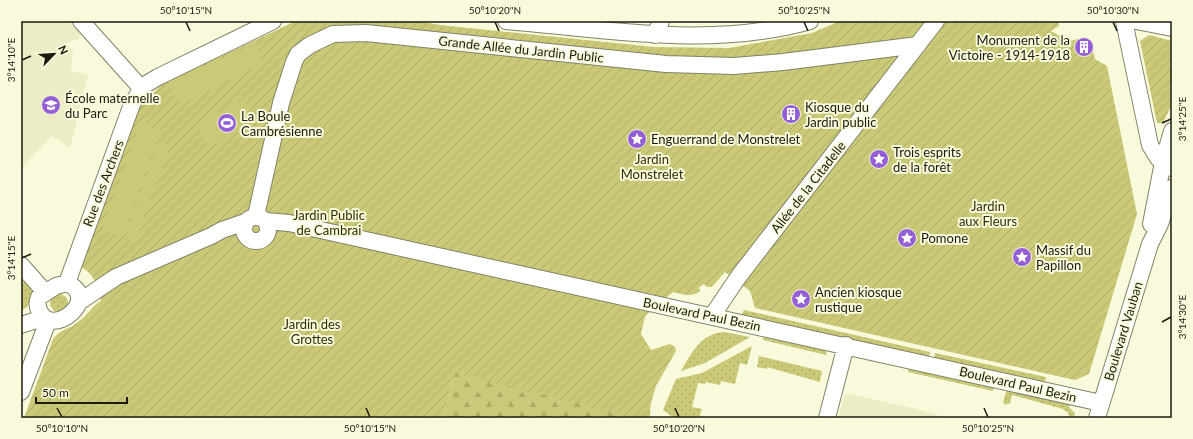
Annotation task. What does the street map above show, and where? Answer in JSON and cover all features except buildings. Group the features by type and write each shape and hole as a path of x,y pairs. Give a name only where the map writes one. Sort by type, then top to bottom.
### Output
{"street":[{"path":"81,21 141,88 158,77 273,21"},
{"path":"512,21 658,28 723,36 810,21"},
{"name":"Allée de la Citadelle","path":"712,316 739,276 936,21"},
{"path":"1130,21 1124,21 1150,145 1154,154 1168,165"},
{"path":"1136,21 1172,28"},
{"name":"Grande Allée du Jardin Public","path":"248,238 244,230 258,224 281,103 294,62 298,54 310,45 333,34 366,33 666,64 717,66 783,62 918,45"},
{"name":"Rue des Archers","path":"69,284 126,119 141,88"},
{"name":"Boulevard Vauban","path":"1150,244 1151,221 1168,165 1172,131"},
{"name":"Boulevard Vauban","path":"1099,411 1150,244 1160,224 1172,188"},
{"path":"1160,224 1172,209"},
{"name":"Boulevard Paul Bezin","path":"79,302 116,277 222,230 258,224 289,231 301,227 846,345 1099,411"},
{"name":"Boulevard Paul Bezin","path":"211,236 248,238"},
{"path":"21,264 41,297 46,319 21,392"},
{"name":"Boulevard Paul Bezin","path":"69,284 116,277"},
{"path":"21,313 56,286 69,284 78,296 79,302 77,308 68,315 57,320 46,319 21,325"},
{"path":"827,418 846,345"}],"shaded area":[{"name":"École maternelle du Parc","path":"21,21 69,21 81,34 79,37 80,39 65,43 73,51 71,71 88,75 70,148 52,136 21,168"},
{"path":"845,393 917,409 948,418 838,418"}],"green space":[{"name":"Jardin Public de Cambrai","path":"296,21 418,21 440,25 654,47 729,48 812,33 840,21 1058,21 1059,26 1051,31 1068,41 1079,39 1083,40 1080,48 1085,49 1089,44 1092,48 1095,59 1107,66 1137,214 1089,374 1075,380 755,308 750,291 725,272 712,287 707,287 704,284 699,287 700,291 697,293 687,295 673,292 645,316 641,334 651,350 670,344 675,347 676,351 656,386 651,403 649,418 635,418 455,372 444,418 24,418 53,339 81,320 101,301 99,290 92,276 79,266 138,110 162,84"},
{"path":"1149,35 1172,41 1172,104 1163,123 1157,123 1140,41"},
{"path":"255,43 264,63 180,104 169,83"},
{"name":"La Boule Cambrésienne","path":"244,99 257,123 209,147 197,123"},
{"path":"140,124 146,124 160,131 122,238 102,230"},
{"path":"159,141 170,145 135,242 125,238"},
{"path":"27,280 30,284 32,297 29,305 21,311 21,284"},
{"path":"59,294 65,297 68,303 65,309 59,312 53,309 50,303 53,297"},
{"path":"744,310 930,352 929,358 741,316"},
{"path":"724,332 750,337 705,363 681,371 693,351 703,340 716,333"},
{"path":"764,335 827,349 826,355 763,340"},
{"path":"752,346 747,365 740,363 735,384 721,381 720,385 706,382 705,384 698,383 692,407 702,409 699,418 674,418 663,410 676,379 702,373"},
{"path":"935,353 1046,377 1045,382 934,359"},
{"path":"759,356 822,371 820,382 767,367 767,369 757,367"},
{"path":"909,365 995,385 993,391 908,372"},
{"path":"455,372 651,412 649,418 444,418"},
{"path":"1007,389 1070,403 1069,407 1075,413 1074,418 1070,418 1068,413 1063,409 1012,395 1010,403 1005,405 1003,402"}],"place":[{"name":"Monument de la Victoire - 1914-1918","path":"1084,47"},
{"name":"École maternelle du Parc","path":"51,105"},
{"name":"Kiosque du Jardin public","path":"791,114"},
{"name":"La Boule Cambrésienne","path":"227,123"},
{"name":"Enguerrand de Monstrelet","path":"637,139"},
{"name":"Trois esprits de la forêt","path":"879,159"},
{"name":"Pomone","path":"907,238"},
{"name":"Massif du Papillon","path":"1022,257"},
{"name":"Ancien kiosque rustique","path":"801,299"}],"park label":[{"name":"Jardin Monstrelet","path":"652,166"},
{"name":"Jardin aux Fleurs","path":"988,214"},
{"name":"Jardin des Grottes","path":"312,332"}]}
